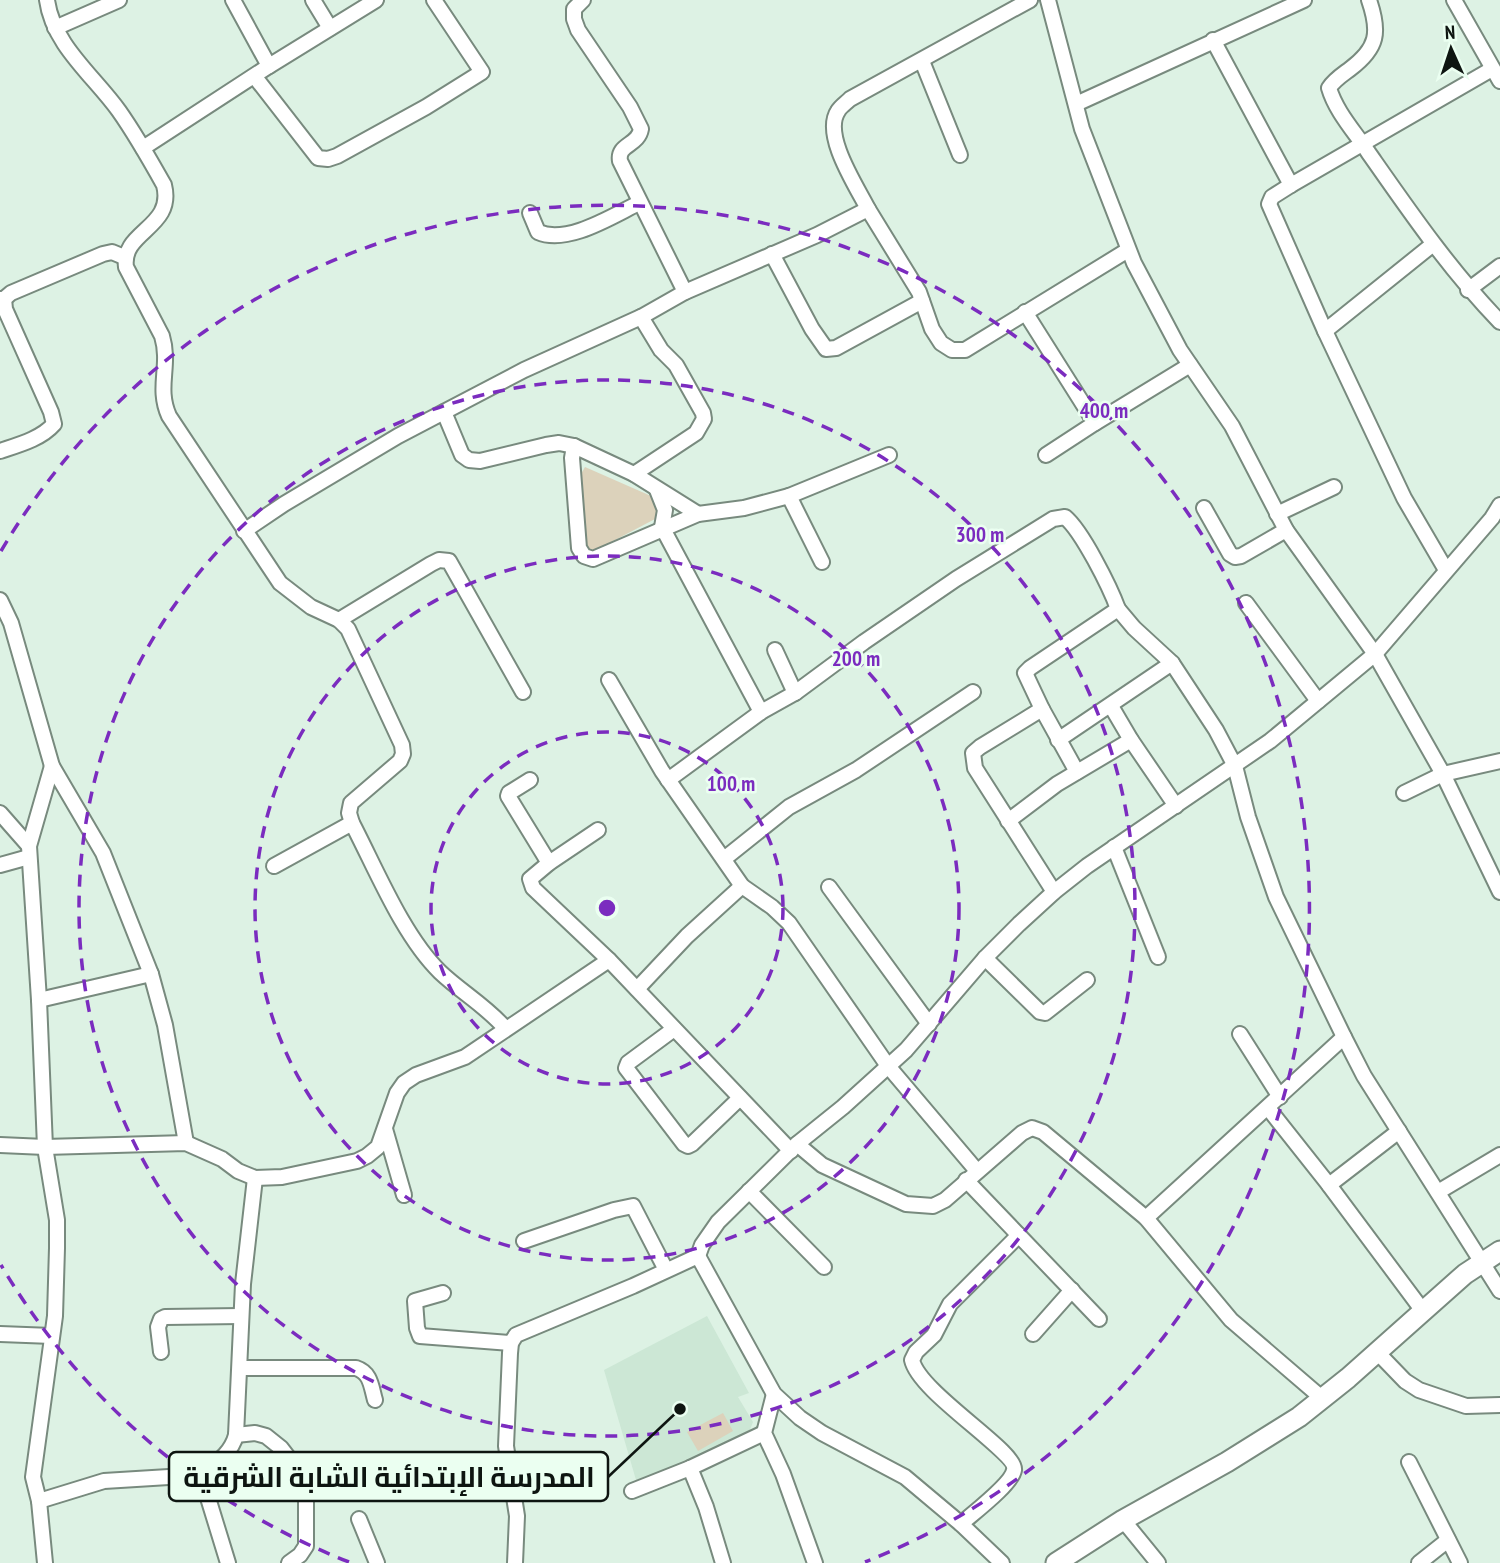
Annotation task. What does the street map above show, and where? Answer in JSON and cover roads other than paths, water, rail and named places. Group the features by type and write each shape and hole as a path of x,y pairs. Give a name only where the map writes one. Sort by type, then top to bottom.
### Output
{"main road":[{"path":"1056,1563 1123,1520 1256,1444 1323,1399 1465,1274 1500,1251"}],"street":[{"path":"47,0 49,15 55,28 119,111 163,185 167,199 158,218 128,248 124,257 126,267 162,336 167,358 162,393 164,405 280,583 311,607 339,620 348,629 402,745 403,754 400,761 351,803 349,813 352,823 408,930 425,956 440,972 489,1010 505,1028"},
{"path":"55,28 119,0"},
{"path":"233,0 269,66"},
{"path":"313,0 330,28"},
{"path":"143,148 376,0"},
{"path":"255,77 318,158 338,156 482,72 434,0"},
{"path":"583,0 574,9 578,30 635,114 641,128 637,140 621,150 619,155 639,203 685,292"},
{"path":"1030,0 849,99 836,112 834,129 840,155 868,209 919,292 932,329 941,343 952,350 965,349 1128,250"},
{"path":"1048,0 1089,150 1128,250 1170,333 1232,426 1286,530 1374,654 1443,774 1500,891"},
{"path":"1076,104 1304,0"},
{"path":"1369,0 1376,22 1376,37 1372,47 1329,88 1342,114 1432,245 1468,290 1500,322"},
{"path":"1446,570 1404,498 1325,331 1269,204 1272,197 1363,144 1496,75 1454,0"},
{"path":"1213,40 1291,185"},
{"path":"922,61 960,155"},
{"path":"530,214 538,232 557,236 574,233 639,203"},
{"path":"244,531 398,436 524,369 641,317 685,292 868,209"},
{"path":"1325,331 1432,245"},
{"path":"0,451 28,441 54,424 2,302 11,293 103,254 112,252 124,257"},
{"path":"772,254 812,329 826,349 836,348 922,301"},
{"path":"1468,290 1500,266"},
{"path":"1025,312 1095,423"},
{"path":"634,474 696,433 704,419 704,413 676,365 661,350 641,317"},
{"path":"1046,455 1190,365"},
{"path":"444,412 462,455 469,460 480,461 559,443 574,446 634,474 698,514"},
{"path":"574,446 572,458 578,543 584,556 597,558 662,527 698,514 744,508 789,496 889,455"},
{"path":"1277,514 1334,487"},
{"path":"657,489 665,510 662,527 761,712"},
{"path":"789,496 822,562"},
{"path":"515,1563 517,1516 506,1446 511,1343 516,1335 698,1256 702,1245 718,1222 794,1147 888,1066 929,1024 985,958 1054,892 1114,847 1270,741 1374,654 1492,518 1500,505"},
{"path":"1204,508 1230,554 1235,557 1286,530"},
{"path":"668,780 761,712 795,693 956,579 1060,516 1068,519 1108,586 1118,609 1133,628 1172,663 1235,766 1248,817 1276,897 1344,1037 1364,1076 1500,1291"},
{"path":"339,620 431,564 443,559 449,561 523,692"},
{"path":"0,600 11,624 52,766 103,853 151,974 165,1025 186,1143"},
{"path":"1246,603 1318,701"},
{"path":"1077,772 1025,673 1030,667 1118,609"},
{"path":"775,650 795,693"},
{"path":"1058,740 1172,663"},
{"path":"609,680 668,780 741,886 772,907 789,923 888,1066 971,1175 1019,1235 1099,1319"},
{"path":"724,859 789,807 856,770 973,692"},
{"path":"1111,706 1176,806"},
{"path":"1042,709 973,753 975,768 1054,892"},
{"path":"1008,821 1077,772 1131,740"},
{"path":"1404,793 1443,774 1500,761"},
{"path":"45,1563 33,1470 52,1336 57,1279 57,1220 45,1147 29,852 52,766"},
{"path":"530,780 508,796 549,863"},
{"path":"0,813 29,852"},
{"path":"274,866 352,823"},
{"path":"598,830 549,863 530,879 531,883 609,960 740,1098 794,1147 822,1165 906,1204 933,1206 1021,1133 1032,1128 1043,1132 1146,1218 1231,1320 1323,1399"},
{"path":"1114,847 1157,957"},
{"path":"0,865 29,852"},
{"path":"636,989 687,936 741,886"},
{"path":"829,887 929,1024"},
{"path":"985,958 1040,1012 1045,1013 1087,981"},
{"path":"0,1145 45,1147 186,1143 222,1159 238,1171 254,1178 282,1177 357,1161 368,1156 377,1147 386,1129 397,1093 404,1083 416,1075 465,1057 609,960"},
{"path":"39,1000 151,974"},
{"path":"674,1029 628,1063 626,1068 684,1144 692,1144 740,1098"},
{"path":"1240,1034 1280,1097"},
{"path":"1146,1218 1344,1037"},
{"path":"1268,1108 1423,1311"},
{"path":"386,1129 404,1195"},
{"path":"1329,1185 1399,1131"},
{"path":"1438,1192 1500,1155"},
{"path":"38,1501 104,1481 201,1475 228,1453 236,1435 241,1316 254,1178"},
{"path":"749,1191 824,1267"},
{"path":"524,1241 633,1206 666,1270"},
{"path":"961,1524 1004,1485 1014,1473 1015,1467 1009,1456 923,1381 915,1371 912,1360 916,1352 934,1335 950,1304 1019,1235"},
{"path":"698,1256 774,1394 800,1418 822,1433 905,1476 1002,1563"},
{"path":"1033,1334 1072,1290"},
{"path":"443,1293 415,1301 421,1336 511,1343"},
{"path":"161,1352 158,1327 161,1319 165,1317 241,1316"},
{"path":"0,1334 52,1336"},
{"path":"1377,1352 1405,1381 1419,1390 1466,1406 1500,1405"},
{"path":"240,1368 356,1367 365,1371 370,1379 375,1400"},
{"path":"774,1394 764,1433 783,1474 815,1563"},
{"path":"236,1435 255,1433 266,1436 281,1448 301,1474 306,1492 306,1546 300,1555 289,1563"},
{"path":"632,1491 690,1468 764,1433"},
{"path":"1409,1462 1460,1563"},
{"path":"690,1468 702,1496 723,1563"},
{"path":"201,1475 228,1563"},
{"path":"359,1519 377,1563"},
{"path":"1123,1520 1158,1563"},
{"path":"1419,1563 1448,1540"}],"place":[{"name":"المدرسة الإبتدائية الشابة الشرقية","path":"680,1409"}]}
